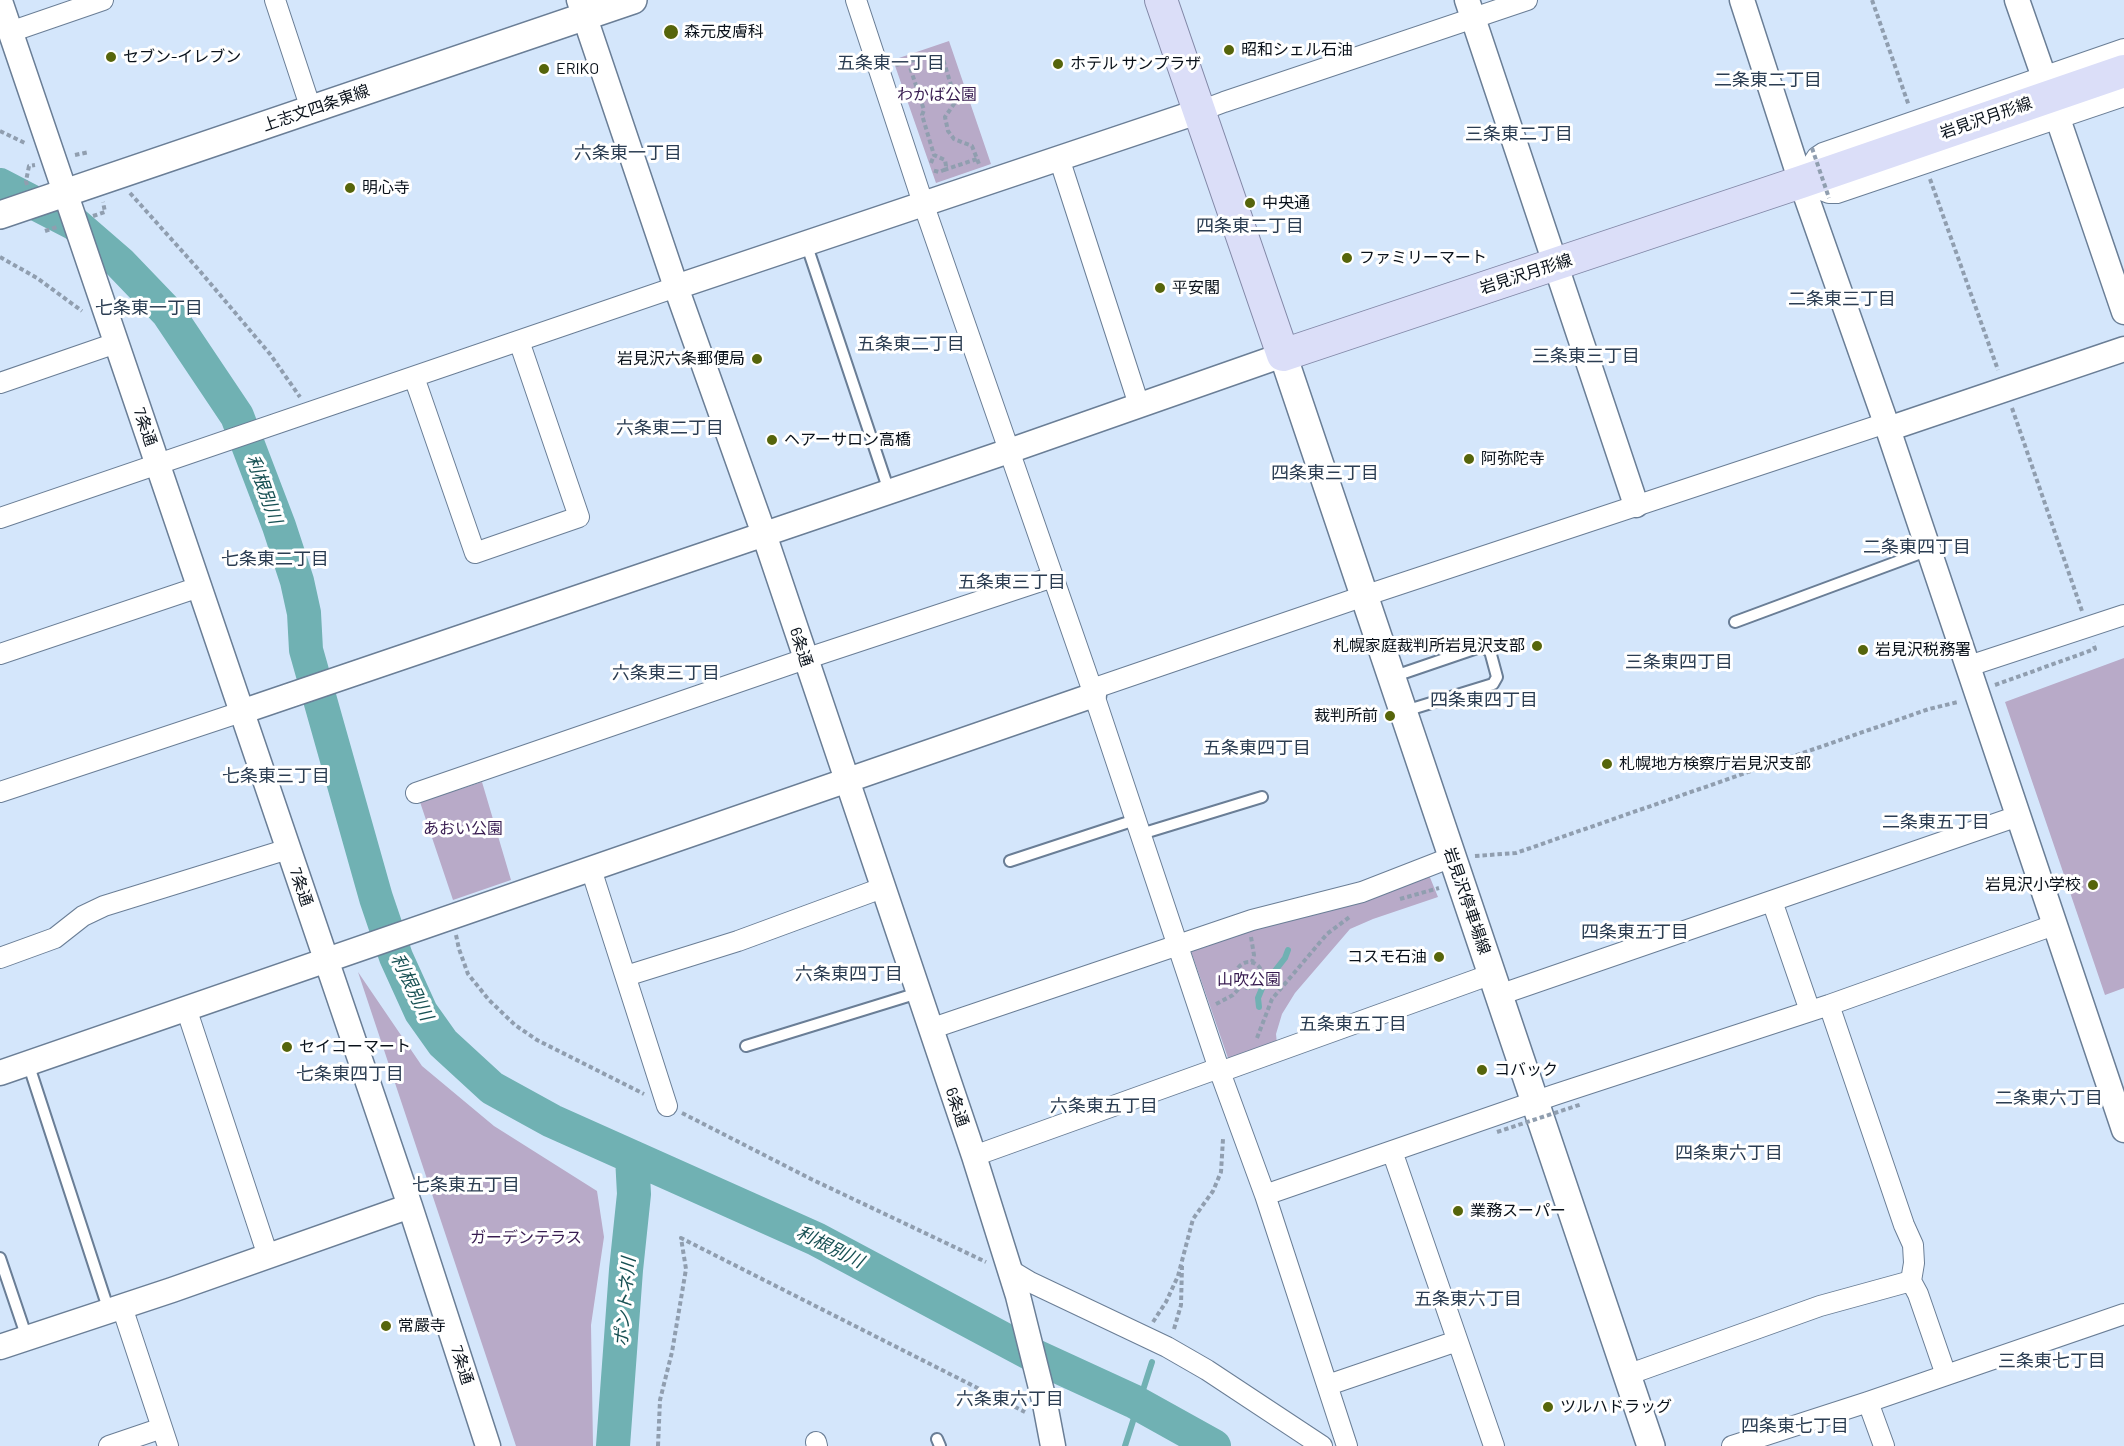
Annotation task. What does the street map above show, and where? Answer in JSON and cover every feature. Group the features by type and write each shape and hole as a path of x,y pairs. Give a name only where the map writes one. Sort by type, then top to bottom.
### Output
{"main road":[{"name":"上志文四条東線","path":"0,216 68,202 92,185 312,109 582,8 633,0"},
{"path":"1161,0 1282,355"},
{"name":"岩見沢月形線","path":"1282,355 1556,265 2124,71"},
{"name":"岩見沢停車場線","path":"1282,355 1403,711 1463,857 1495,985 1651,1446"}],"street":[{"path":"10,32 103,0"},
{"path":"275,0 312,109"},
{"path":"856,0 923,203 1093,692 1219,1070 1265,1195 1347,1446"},
{"path":"0,518 923,203 1200,111 1471,9 1527,0"},
{"path":"1742,0 2124,1130"},
{"path":"2017,0 2044,80"},
{"path":"0,1 68,202"},
{"name":"6条通","path":"582,8 676,287 764,534 974,1156 1001,1268 1018,1296 1037,1409"},
{"path":"1471,9 1636,505"},
{"path":"1802,182 1817,157 1823,153 1914,121 2044,80 2124,49"},
{"path":"1802,182 1837,194 2057,116 2124,96"},
{"path":"2057,116 2124,312"},
{"path":"1059,158 1139,405"},
{"name":"7条通","path":"68,202 410,1206 488,1446"},
{"path":"0,383 113,336"},
{"path":"414,377 475,553 579,517 519,341"},
{"path":"0,1073 358,948 847,782 1364,596 1636,505 2124,349"},
{"path":"0,792 1009,451 1282,355"},
{"path":"416,793 805,659 1053,577"},
{"path":"0,654 199,588"},
{"path":"1969,666 2124,615"},
{"path":"974,1156 1219,1070 1772,901 2018,816"},
{"path":"0,958 55,938 83,916 104,906 288,849"},
{"path":"930,1029 1252,920 1362,892 1463,857"},
{"path":"591,869 667,1106"},
{"path":"626,976 738,940 882,888"},
{"path":"1772,901 1819,1008 1913,1245 1914,1263 1911,1281 1918,1294 1946,1375"},
{"path":"1265,1195 1819,1008 2054,925"},
{"path":"186,1008 268,1256"},
{"path":"1392,1151 1494,1446"},
{"path":"0,1347 410,1206"},
{"path":"1001,1268 1167,1347 1207,1370 1322,1446"},
{"path":"1627,1375 1820,1306 1911,1281"},
{"path":"109,1446 165,1437 116,1309"},
{"path":"1732,1446 2124,1314"},
{"path":"1328,1385 1457,1341"},
{"path":"1868,1402 1884,1446"},
{"path":"1037,1409 1053,1446"}],"lane":[{"path":"806,243 889,491"},
{"path":"1735,622 1929,550"},
{"path":"1391,677 1480,647 1490,651 1497,677 1493,684 1403,711"},
{"path":"1010,861 1262,797"},
{"path":"746,1046 918,993"},
{"path":"28,1063 116,1309"},
{"path":"0,1258 27,1338"}],"path":[{"path":"1872,0 1914,121"},
{"path":"879,70 936,54 942,56 956,100 945,117 948,131 954,140 972,146 986,182"},
{"path":"908,61 924,110 922,115 934,155 931,169 934,172 944,170 977,159"},
{"path":"1812,148 1829,198"},
{"path":"934,155 945,160 944,170"},
{"path":"1924,164 2084,616"},
{"path":"128,191 270,354 311,412"},
{"path":"0,257 37,278 82,311"},
{"path":"1994,685 2095,649 2091,638"},
{"path":"1463,857 1516,853 1929,709 1962,701"},
{"path":"1390,902 1442,887"},
{"path":"1251,1060 1261,1024 1272,999 1327,934 1352,915"},
{"path":"449,918 468,974 489,1000 515,1025 537,1040 811,1179 1001,1268"},
{"path":"1248,962 1256,963 1262,970 1260,982 1254,987 1242,985 1236,974 1240,966 1248,962"},
{"path":"1200,1011 1233,995 1242,985"},
{"path":"1497,1132 1582,1104"},
{"path":"1143,1334 1155,1319 1172,1289 1192,1219 1213,1191 1221,1172 1223,1140 1233,1108"},
{"path":"658,1446 660,1400 672,1352 686,1269 681,1238 1037,1409"},
{"path":"1167,1347 1181,1305 1182,1259"}],"green space":[{"name":"わかば公園","path":"949,41 991,164 936,183 893,60"},
{"name":"岩見沢小学校","path":"2124,658 2124,988 2105,995 2005,702"},
{"name":"あおい公園","path":"482,782 511,880 453,900 420,802"},
{"name":"山吹公園","path":"1429,875 1438,897 1350,929 1295,993 1282,1014 1276,1034 1277,1044 1229,1061 1191,951 1248,930"},
{"name":"ガーデンテラス","path":"358,972 422,1066 494,1126 597,1191 604,1237 591,1325 593,1446 516,1446"}],"waterway":[{"name":"利根別川","path":"0,185 75,224 120,263 168,313 237,416 279,526 297,581 304,613 306,650 376,898 396,957 421,1012 443,1043 492,1088 552,1121 816,1239 1035,1356 1133,1401 1214,1446"},
{"path":"1259,1007 1258,998 1263,986 1285,958 1288,950"},
{"name":"ポントネ川","path":"613,1446 634,1194 632,1157"},
{"name":"利根別川","path":"1125,1446 1152,1362"}],"place":[{"name":"森元皮膚科","path":"671,32"},
{"name":"昭和シェル石油","path":"1229,50"},
{"name":"セブン-イレブン","path":"111,57"},
{"name":"ホテル サンプラザ","path":"1058,64"},
{"name":"ERIKO","path":"544,69"},
{"name":"明心寺","path":"350,188"},
{"name":"中央通","path":"1250,203"},
{"name":"ファミリーマート","path":"1347,258"},
{"name":"平安閣","path":"1160,288"},
{"name":"岩見沢六条郵便局","path":"757,359"},
{"name":"ヘアーサロン高橋","path":"772,440"},
{"name":"阿弥陀寺","path":"1469,459"},
{"name":"札幌家庭裁判所岩見沢支部","path":"1537,646"},
{"name":"岩見沢税務署","path":"1863,650"},
{"name":"裁判所前","path":"1390,716"},
{"name":"札幌地方検察庁岩見沢支部","path":"1607,764"},
{"name":"岩見沢小学校","path":"2093,885"},
{"name":"コスモ石油","path":"1439,957"},
{"name":"セイコーマート","path":"287,1047"},
{"name":"コバック","path":"1482,1070"},
{"name":"業務スーパー","path":"1458,1211"},
{"name":"常嚴寺","path":"386,1326"},
{"name":"ツルハドラッグ","path":"1548,1407"}],"district":[{"name":"五条東一丁目","path":"891,63"},
{"name":"二条東二丁目","path":"1768,80"},
{"name":"三条東二丁目","path":"1519,134"},
{"name":"六条東一丁目","path":"628,153"},
{"name":"四条東二丁目","path":"1250,226"},
{"name":"二条東三丁目","path":"1842,299"},
{"name":"七条東一丁目","path":"149,308"},
{"name":"五条東二丁目","path":"911,344"},
{"name":"三条東三丁目","path":"1586,356"},
{"name":"六条東二丁目","path":"670,428"},
{"name":"四条東三丁目","path":"1325,473"},
{"name":"二条東四丁目","path":"1917,547"},
{"name":"七条東二丁目","path":"275,559"},
{"name":"五条東三丁目","path":"1012,582"},
{"name":"三条東四丁目","path":"1679,662"},
{"name":"六条東三丁目","path":"666,673"},
{"name":"四条東四丁目","path":"1484,700"},
{"name":"五条東四丁目","path":"1257,748"},
{"name":"七条東三丁目","path":"276,776"},
{"name":"二条東五丁目","path":"1936,822"},
{"name":"四条東五丁目","path":"1635,932"},
{"name":"六条東四丁目","path":"849,974"},
{"name":"五条東五丁目","path":"1353,1024"},
{"name":"七条東四丁目","path":"350,1074"},
{"name":"二条東六丁目","path":"2049,1098"},
{"name":"六条東五丁目","path":"1104,1106"},
{"name":"四条東六丁目","path":"1729,1153"},
{"name":"七条東五丁目","path":"466,1185"},
{"name":"五条東六丁目","path":"1468,1299"},
{"name":"三条東七丁目","path":"2052,1361"},
{"name":"六条東六丁目","path":"1010,1399"},
{"name":"四条東七丁目","path":"1795,1426"}]}
